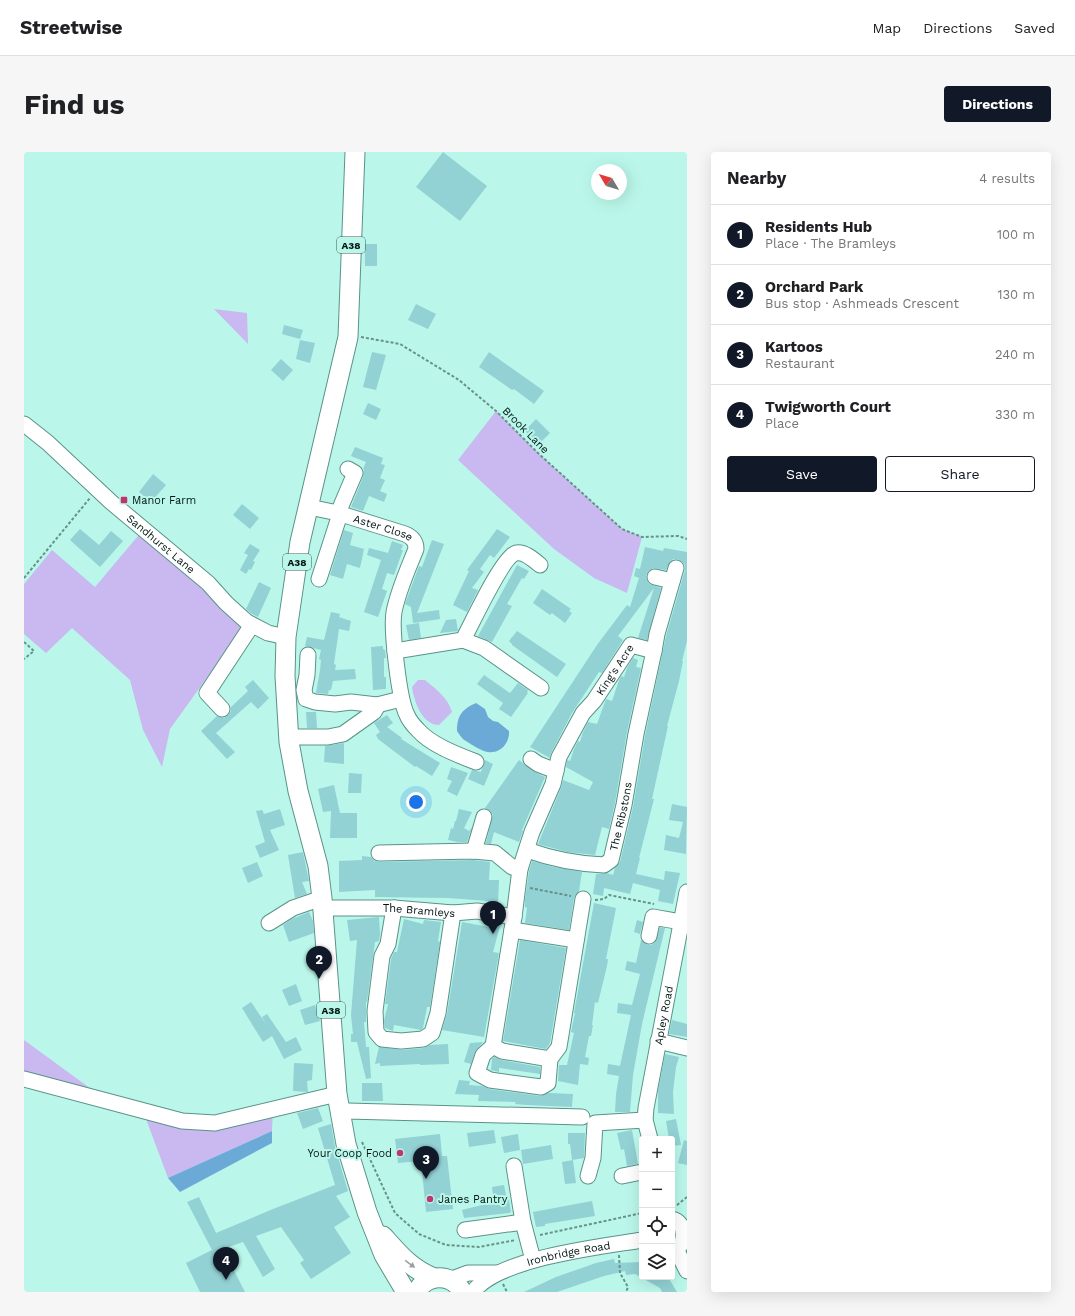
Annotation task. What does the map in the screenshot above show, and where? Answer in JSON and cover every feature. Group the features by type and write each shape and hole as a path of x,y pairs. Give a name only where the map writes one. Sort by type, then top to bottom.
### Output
{"main road":[{"name":"A38","path":"355,152 348,338 300,542 286,637 285,676 288,737 298,791 318,866 323,903 339,1103 344,1136 367,1212 374,1226 384,1255 406,1292"},
{"name":"A38","path":"374,1226 404,1260 422,1273 449,1283"},
{"path":"417,1292 426,1281 449,1283"}],"street":[{"name":"Sandhurst Lane","path":"24,424 48,443 143,530 208,583 226,603 252,625 268,633 286,637"},
{"path":"319,579 339,514 355,473 348,469"},
{"name":"Aster Close","path":"309,507 339,514 405,534 410,536 416,544 416,549 396,602 393,615 395,651 401,699 407,715 418,731 454,754 472,759"},
{"path":"464,640 496,576 509,557 520,552 540,565"},
{"name":"King's Acre","path":"636,734 657,634 674,574 655,576"},
{"path":"222,709 207,693 252,625"},
{"path":"395,651 464,640 484,648 541,688"},
{"name":"King's Acre","path":"558,764 584,713 594,701 631,645 654,651"},
{"path":"308,655 307,675 304,690 306,698 314,702 335,704 351,702 378,705 401,699"},
{"path":"288,737 328,737 343,734 374,712 378,705"},
{"name":"The Ribstons","path":"527,850 548,858 589,864 604,865 611,860 624,805 636,734"},
{"path":"531,759 538,764 558,764 554,784 532,832 520,869 513,924 493,1046 483,1055 477,1073 490,1080 541,1087 548,1082 550,1059 558,1047 583,899"},
{"path":"474,850 484,817"},
{"path":"379,853 474,850 495,853 512,867 520,869"},
{"name":"Apley Road","path":"649,1136 645,1120 646,1108 658,1041 684,923 686,896"},
{"name":"The Bramleys","path":"270,923 293,908 323,903 453,913 477,911 513,924 576,940"},
{"path":"394,908 388,944 382,956 375,1011 376,1032 382,1039 400,1041 423,1039 432,1033 438,1013 453,913"},
{"path":"649,936 653,917 684,923"},
{"path":"658,1041 687,1048"},
{"path":"493,1046 502,1051 550,1059"},
{"path":"24,1079 182,1121 215,1123 339,1103 347,1111 582,1117"},
{"path":"588,1176 593,1158 595,1123 645,1120"},
{"path":"514,1166 523,1222 533,1260"},
{"path":"622,1176 639,1173"},
{"path":"675,1220 683,1225 686,1233 685,1242 675,1251"},
{"path":"465,1230 523,1222"},
{"name":"Ironbridge Road","path":"473,1292 478,1286 497,1273 533,1260 584,1249 639,1241"},
{"path":"675,1253 687,1271"},
{"name":"Ironbridge Road","path":"449,1283 468,1274 497,1273"}],"path":[{"name":"Brook Lane","path":"348,338 360,336 400,344 459,380 496,411 539,454 622,529 642,537 678,536 687,539"},
{"path":"24,578 97,489"},
{"path":"24,642 34,651 24,659"},
{"path":"344,1136 360,1140 366,1149 395,1213 419,1234 446,1245 480,1247 639,1214"},
{"path":"675,1205 687,1197"},
{"path":"619,1244 620,1273 628,1287 626,1292"}],"shaded area":[{"path":"214,309 247,313 248,344"},
{"path":"496,411 539,454 622,529 642,537 627,593 594,578 554,549 458,460"},
{"path":"143,530 247,622 170,729 162,767 143,730 130,680 72,628 46,653 24,634 24,584 52,550 95,587"},
{"path":"418,680 425,680 448,702 452,712 439,725 428,721 417,705 412,687"},
{"path":"24,1040 109,1102 24,1079"},
{"path":"273,1109 272,1131 168,1178 143,1111 182,1121"}],"water":[{"path":"476,703 485,709 488,717 493,721 498,722 509,731 506,743 497,751 486,752 479,749 463,739 457,731 458,721 461,714 467,708"},
{"path":"272,1131 272,1143 180,1192 168,1178"}],"building":[{"path":"443,152 487,186 460,221 416,187"},
{"path":"365,244 377,244 377,266 365,266"},
{"path":"416,304 436,314 428,329 408,320"},
{"path":"284,325 303,330 300,339 282,334"},
{"path":"300,340 315,343 310,363 296,359"},
{"path":"372,352 386,355 376,390 363,387"},
{"path":"489,352 544,391 534,404 514,389 512,390 479,367"},
{"path":"281,359 293,370 283,381 271,370"},
{"path":"368,403 381,409 376,420 363,414"},
{"path":"536,419 550,433 539,444 525,431"},
{"path":"355,447 383,458 381,464 385,465 380,478 385,480 380,491 387,494 384,502 369,496 363,511 351,507 363,477 363,469 366,462 351,456"},
{"path":"153,474 166,485 151,502 139,492"},
{"path":"242,504 259,518 250,529 233,515"},
{"path":"80,529 99,545 111,531 123,541 100,567 70,540"},
{"path":"497,529 510,537 494,558 490,555 480,569 484,572 472,588 478,590 467,612 453,605 469,571 467,570"},
{"path":"344,530 353,533 350,545 364,549 360,568 347,564 343,579 330,575"},
{"path":"432,540 444,544 417,613 439,610 440,619 413,623 411,607 405,604 419,566 422,567"},
{"path":"392,541 403,545 401,550 403,550 394,575 387,573 382,589 387,591 378,617 364,612 381,560 367,555 369,548 388,553"},
{"path":"250,544 260,550 253,561 255,562 251,570 249,569 246,574 240,570 248,555 244,553"},
{"path":"645,547 663,551 664,548 687,552 687,641 679,681 667,726 652,799 654,799 636,874 664,880 665,871 680,873 673,904 658,901 660,890 633,883 630,894 604,888 603,896 593,894 596,874 606,873 613,875 615,868 620,862 633,807 645,736 666,636 685,570 685,565 682,562 678,559 673,559 666,570 653,568 646,575 649,584 661,588 647,640 638,638 654,588 618,636 623,640 602,673 599,672 572,713 551,753 550,758 530,747 597,645 627,605 630,607 639,578 634,576 636,568 640,569"},
{"path":"517,565 529,571 524,579 522,578 507,604 512,606 492,642 478,636"},
{"path":"259,582 271,588 258,617 246,609"},
{"path":"542,589 571,609 569,611 572,613 565,623 552,613 550,615 533,603"},
{"path":"331,612 340,614 339,617 351,621 349,631 339,629 334,664 336,665 335,670 355,669 356,679 333,681 331,690 329,690 328,694 316,693 320,670 321,660 319,659 321,650 305,646 307,637 324,640"},
{"path":"456,619 458,631 440,633 446,620"},
{"path":"419,623 421,638 409,640 406,625"},
{"path":"517,631 566,664 557,677 512,645 509,641"},
{"path":"383,646 386,658 384,658 384,677 386,677 386,689 373,690 371,647"},
{"path":"633,658 638,660 636,667 641,668 627,732 609,829 602,827 595,855 567,852 538,844 563,780 589,790 593,782 566,767 567,760 570,761 574,749 578,741 580,742 588,722 597,724 606,699 612,701 619,680 621,676 624,677"},
{"path":"484,675 510,693 518,683 528,690 528,693 511,717 499,709 503,703 477,684"},
{"path":"253,680 269,698 258,709 251,702 216,733 235,752 227,759 201,731 217,716 224,718 228,715 231,711 231,707 248,691 245,687"},
{"path":"306,712 316,712 317,728 307,728"},
{"path":"387,715 393,723 387,727 402,738 401,739 440,763 432,776 416,766 415,767 378,739 376,735 380,732 374,723"},
{"path":"344,743 344,764 324,762 325,746"},
{"path":"485,760 493,764 484,786 468,779 472,770 481,772"},
{"path":"519,760 533,771 545,777 522,830 523,831 519,842 494,832 491,844 486,843 493,815 485,808"},
{"path":"451,767 468,773 457,796 447,791 452,781 447,779"},
{"path":"349,773 362,774 361,793 348,793"},
{"path":"334,785 340,813 357,813 357,838 330,838 331,811 323,812 318,789"},
{"path":"672,804 687,807 686,854 664,850 666,835 679,838 683,822 669,820"},
{"path":"280,809 285,825 270,830 279,850 260,858 255,846 265,842 256,811 262,810 264,814"},
{"path":"459,809 472,812 464,828 469,831 472,827 467,842 448,840"},
{"path":"303,852 309,881 302,882 307,894 295,898 288,855"},
{"path":"362,856 371,857 374,861 379,862 474,860 490,862 489,880 499,880 498,903 448,898 375,897 375,890 339,892 339,861 362,860"},
{"path":"532,861 582,872 579,891 574,898 569,930 525,923 527,908 525,907 525,900"},
{"path":"257,862 263,876 248,883 242,868"},
{"path":"594,903 616,908 606,959 608,959 607,966 598,1003 595,1002 591,1036 589,1036 585,1057 589,1058 588,1065 580,1064 578,1085 558,1081 559,1065 567,1065 574,1033 571,1032"},
{"path":"309,912 313,921 314,933 289,942 283,925 292,919"},
{"path":"379,917 379,941 375,942 366,1002 366,1022 364,1022 366,1047 369,1047 371,1078 366,1079 357,1042 351,1042 351,1034 353,1034 351,1015 357,940 350,941 347,920"},
{"path":"404,919 423,924 424,920 441,922 438,941 440,942 430,1007 427,1007 423,1028 421,1030 394,1025 393,1031 385,1028 384,1021 388,1004 385,1004 391,959 394,952 397,952"},
{"path":"637,920 643,922 640,934 634,932"},
{"path":"462,922 489,927 490,924 500,926 493,952 499,953 484,1037 442,1030 447,1014"},
{"path":"660,927 665,928 642,1024 633,1075 630,1112 615,1112 619,1076 607,1074 608,1064 620,1066 631,1015 617,1013 618,1003 632,1005 640,974 625,970 627,961 636,963 641,940 648,945 651,945 655,942"},
{"path":"520,940 566,948 550,1043 546,1049 503,1041"},
{"path":"296,984 302,1001 289,1006 282,990"},
{"path":"251,1002 266,1024 262,1017 267,1014 286,1042 296,1037 302,1050 284,1059 272,1036 263,1042 242,1008"},
{"path":"315,1005 320,1021 305,1025 300,1010"},
{"path":"672,1020 687,1024 687,1037 669,1034"},
{"path":"483,1042 475,1052 471,1064 464,1062 470,1043"},
{"path":"448,1044 449,1064 380,1066 380,1063 375,1064 379,1047 402,1050 424,1048 430,1045"},
{"path":"665,1054 679,1057 676,1067 673,1092 674,1114 658,1113 658,1091"},
{"path":"494,1057 501,1060 540,1067 540,1074 499,1068 499,1072 491,1070 492,1059"},
{"path":"294,1063 313,1064 312,1080 307,1081 308,1092 293,1091"},
{"path":"459,1080 470,1081 469,1085 482,1086 489,1089 540,1096 548,1093 573,1094 572,1107 515,1104 516,1102 478,1101 479,1095 455,1094"},
{"path":"362,1083 382,1083 383,1101 362,1101"},
{"path":"318,1108 323,1121 303,1129 297,1113"},
{"path":"676,1119 681,1145 675,1146 675,1136 668,1136 666,1121"},
{"path":"331,1124 335,1147 348,1191 336,1196 350,1217 334,1227 351,1253 311,1279 300,1263 304,1260 281,1227 256,1236 275,1269 263,1277 243,1242 223,1249 245,1292 200,1292 186,1263 212,1250 187,1202 199,1197 216,1233 335,1185 318,1128"},
{"path":"494,1130 496,1143 469,1147 467,1133"},
{"path":"632,1130 638,1164 627,1166 624,1149 621,1150 617,1133"},
{"path":"568,1133 585,1133 584,1158 572,1160 570,1144 568,1144"},
{"path":"440,1134 442,1156 447,1156 453,1209 426,1212 421,1161 398,1163 395,1139"},
{"path":"518,1134 520,1150 504,1153 501,1137"},
{"path":"684,1140 687,1141 687,1165 678,1163"},
{"path":"551,1145 553,1159 523,1164 521,1150"},
{"path":"573,1160 576,1183 565,1184 562,1162"},
{"path":"504,1185 511,1212 464,1218 462,1210 494,1202 492,1187"},
{"path":"592,1201 595,1216 545,1224 545,1226 536,1227 533,1212"},
{"path":"614,1259 615,1263 639,1262 639,1276 635,1274 626,1275 625,1271 604,1276 557,1292 524,1292 556,1277 596,1263"},
{"path":"646,1280 670,1280 677,1292 662,1292 660,1288"}],"place":[{"name":"Manor Farm","path":"124,500"},
{"name":"Residents Hub","path":"493,934"},
{"name":"Orchard Park","path":"319,979"},
{"name":"Your Coop Food","path":"400,1153"},
{"name":"Kartoos","path":"426,1179"},
{"name":"Janes Pantry","path":"430,1199"},
{"name":"Twigworth Court","path":"226,1280"}]}
